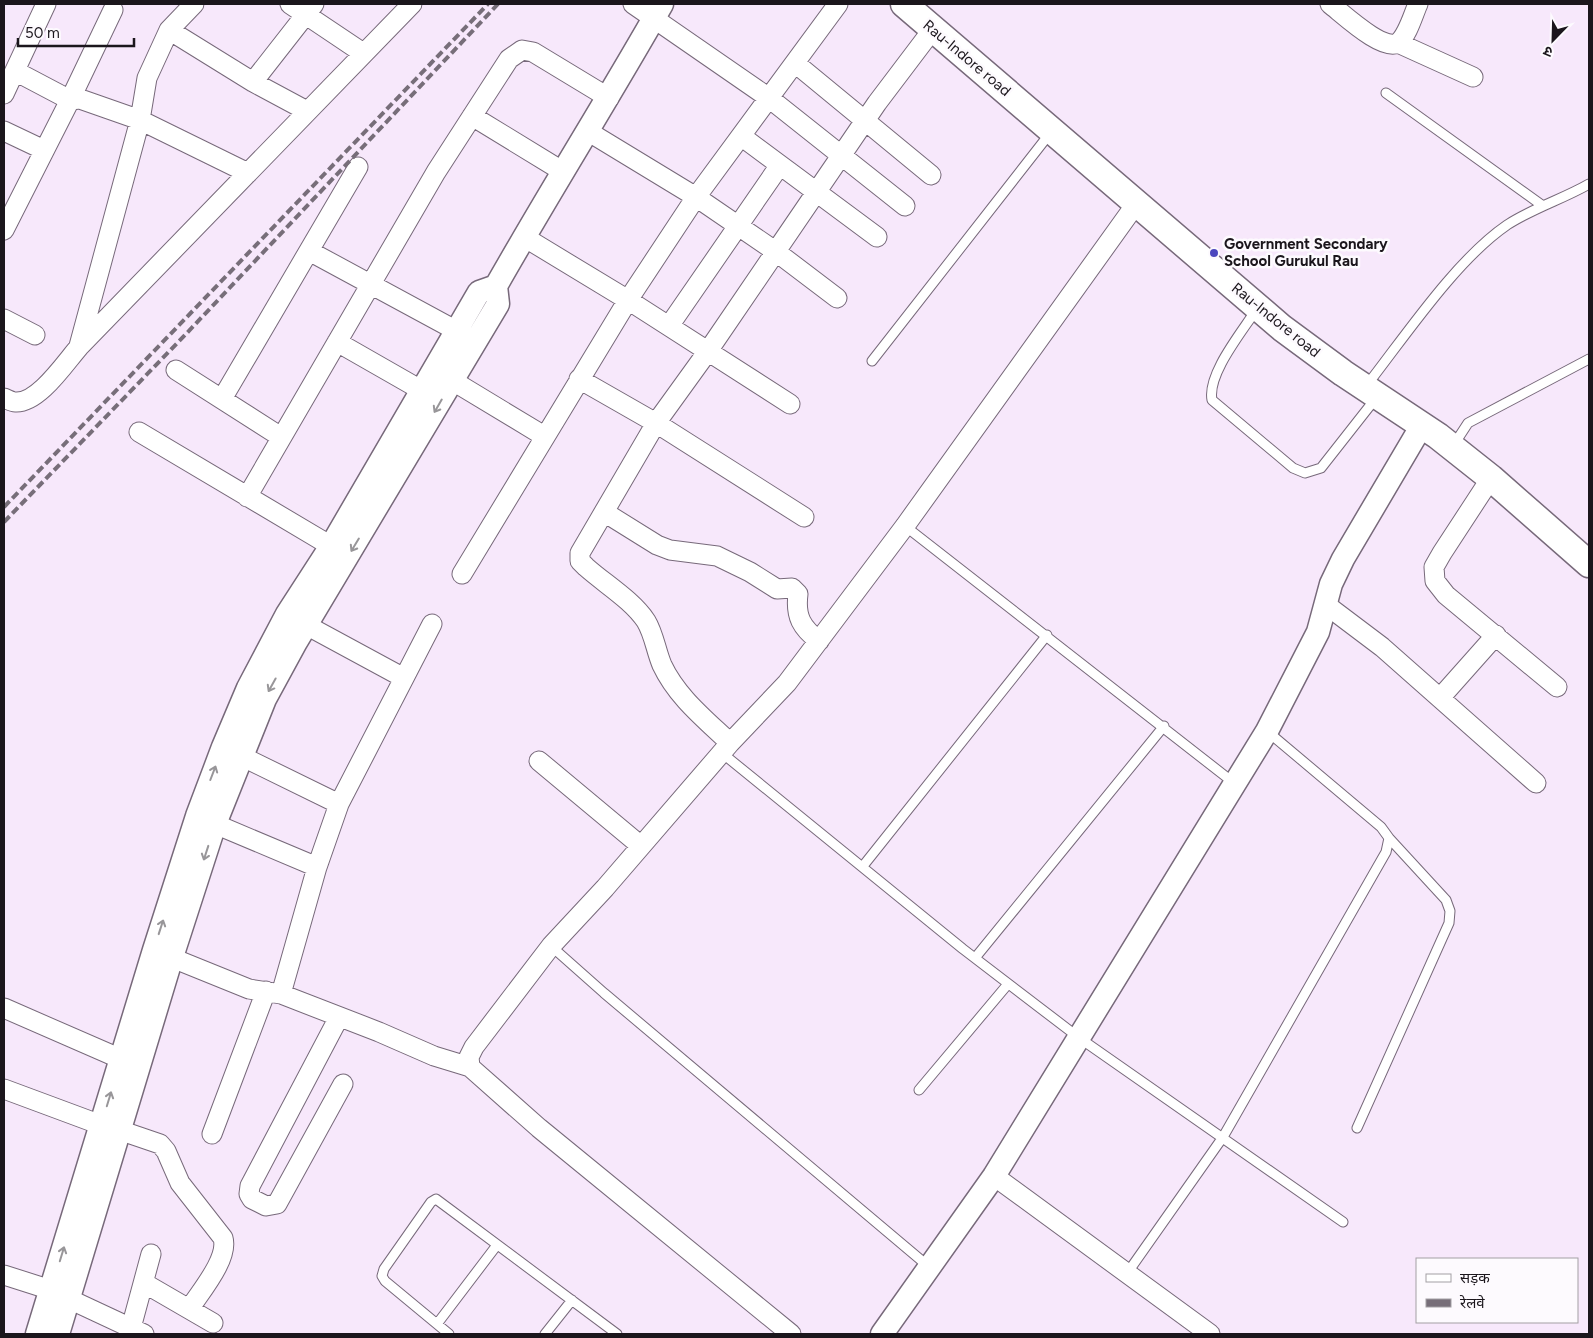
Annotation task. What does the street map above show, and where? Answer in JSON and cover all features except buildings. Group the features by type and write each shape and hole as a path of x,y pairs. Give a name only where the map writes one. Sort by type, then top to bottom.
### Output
{"main road":[{"name":"Rau-Indore road","path":"904,4 1282,328 1452,447 1491,478 1589,564"}],"street":[{"path":"4,94 46,4"},
{"path":"79,347 140,120 147,78 169,30 194,4"},
{"path":"290,4 311,8 363,53"},
{"path":"4,398 15,402 29,400 40,392 79,347 412,4"},
{"path":"634,4 658,11 905,206"},
{"path":"462,574 628,300 696,197 838,4"},
{"path":"1330,4 1380,43 1391,46 1398,43 1418,4"},
{"path":"253,82 311,8"},
{"path":"4,230 70,100 112,10"},
{"path":"37,1334 60,1294 163,954 197,816 248,688 297,619 452,381 479,292 496,286 562,171 589,132 658,11"},
{"path":"726,748 684,700 671,681 662,664 647,622 635,608 580,561 580,553 585,541 656,423 708,351 865,122 933,29"},
{"path":"169,30 253,82 307,112"},
{"path":"1398,43 1473,77"},
{"path":"246,496 436,172 508,59 522,50 532,52 609,98"},
{"path":"795,63 931,175"},
{"path":"15,71 70,100 80,99 140,120 248,173"},
{"path":"472,116 562,171"},
{"path":"4,131 44,150"},
{"path":"589,132 696,197 776,251 837,298"},
{"path":"742,136 877,237"},
{"path":"669,326 780,165"},
{"path":"222,399 358,167"},
{"path":"470,1066 469,1057 474,1047 551,946 726,748 787,683 905,526 1136,204"},
{"path":"524,237 628,300 790,404"},
{"path":"309,251 466,336"},
{"path":"4,319 35,335"},
{"path":"110,1127 121,1059 297,619 331,546 421,390 466,336"},
{"path":"337,342 421,390"},
{"path":"176,370 282,437"},
{"path":"579,378 656,423 804,517"},
{"path":"452,381 544,436"},
{"path":"882,1334 994,1176 1267,731 1318,632 1325,604 1343,559 1422,426"},
{"path":"139,432 331,546"},
{"path":"1491,478 1434,567 1435,581 1446,594 1557,687"},
{"path":"604,512 644,538 670,550 717,556 750,572 772,587 777,589 792,588 798,594 797,611 800,622 806,631 819,641"},
{"path":"1325,604 1382,647 1536,783"},
{"path":"297,619 404,678"},
{"path":"212,1134 274,992 339,804 432,624"},
{"path":"1440,698 1496,635"},
{"path":"241,756 339,804"},
{"path":"539,761 641,846"},
{"path":"216,824 317,867"},
{"path":"163,954 249,989 274,992 380,1032 434,1056 470,1066 539,1128 791,1334"},
{"path":"4,1008 121,1059"},
{"path":"339,1017 250,1186 248,1194 252,1198 266,1206 277,1204 343,1084"},
{"path":"4,1089 160,1144 166,1151 180,1183 223,1238 225,1246 221,1258 190,1308"},
{"path":"994,1176 1128,1272 1210,1334"},
{"path":"4,1275 60,1294 137,1331 144,1283 151,1254"},
{"path":"144,1283 213,1323"},
{"path":"58,1334 60,1294"}],"lane":[{"path":"1386,92 1544,206"},
{"path":"872,361 1052,130"},
{"path":"1258,307 1213,377 1210,390 1212,400 1293,468 1305,473 1321,468 1417,320 1475,252 1508,225 1589,184"},
{"path":"1452,447 1468,423 1589,359"},
{"path":"905,526 1047,634 1235,783"},
{"path":"863,866 1047,634"},
{"path":"975,958 1164,726"},
{"path":"1267,731 1381,827 1446,900 1450,911 1449,923 1357,1128"},
{"path":"726,748 863,866 975,958 1078,1038 1343,1222"},
{"path":"1128,1272 1223,1137 1386,852 1389,838"},
{"path":"551,946 604,993 930,1267"},
{"path":"919,1090 1008,984"},
{"path":"449,1334 382,1276 384,1269 431,1202 436,1199 618,1334"},
{"path":"437,1324 497,1245"},
{"path":"545,1334 572,1300"}],"railway":[{"path":"4,507 488,4"},
{"path":"4,522 185,335 498,4"}],"place":[{"name":"Government Secondary School Gurukul Rau","path":"1214,253"}]}
